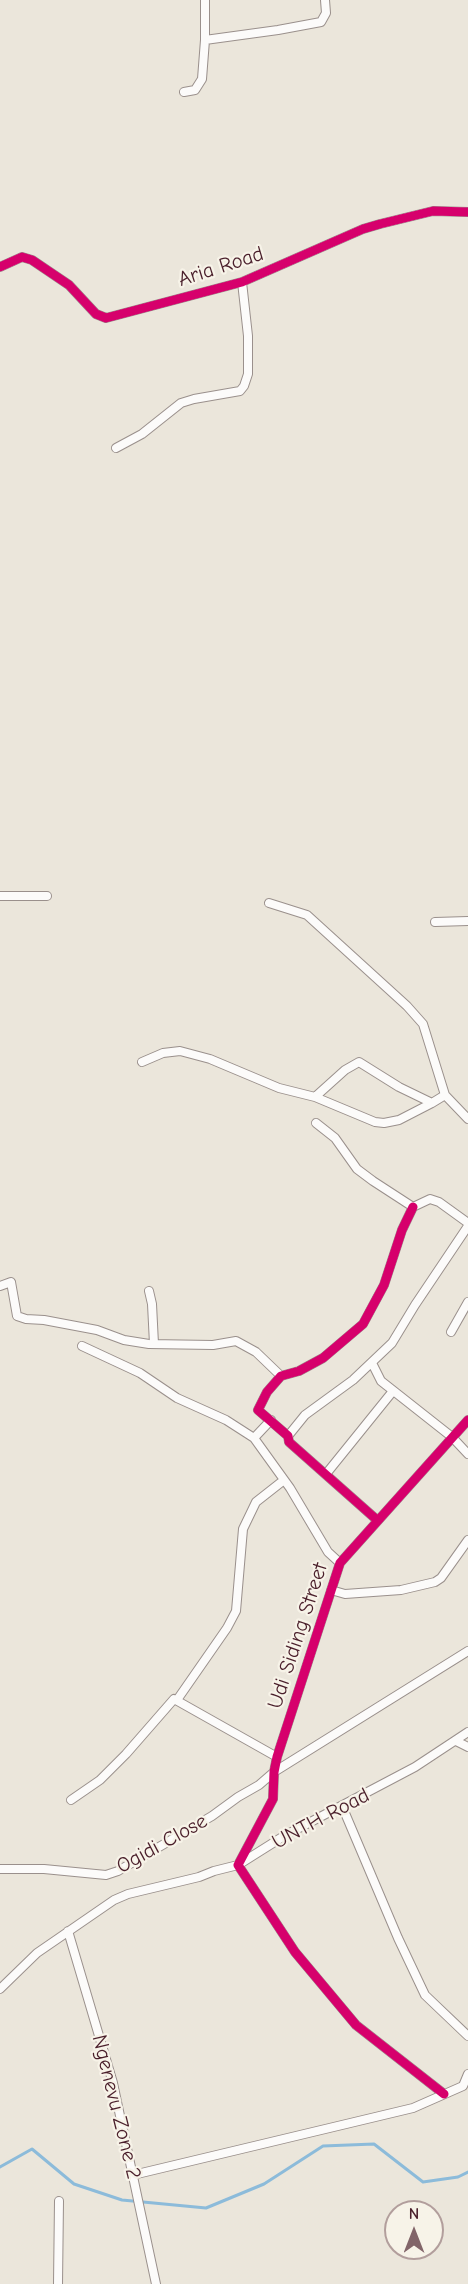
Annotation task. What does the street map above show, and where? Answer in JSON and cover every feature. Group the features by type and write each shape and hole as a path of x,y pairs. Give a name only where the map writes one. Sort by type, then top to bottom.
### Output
{"street":[{"path":"184,92 195,90 202,79 206,40 205,0"},
{"path":"206,40 321,22 326,13 325,0"},
{"name":"Aria Road","path":"0,267 22,257 32,260 69,285 96,314 106,318 242,282 363,229 420,213 468,212"},
{"path":"116,448 142,434 180,403 240,391 244,386 248,374 248,336 242,282"},
{"path":"0,896 47,896"},
{"path":"269,903 307,915 407,1006 423,1024 445,1095 468,1119"},
{"path":"435,922 468,921"},
{"path":"142,1062 163,1053 180,1051 210,1059 279,1088 315,1097 356,1116 384,1123 414,1114 445,1095"},
{"path":"315,1097 345,1070 359,1062 399,1087 432,1103"},
{"path":"316,1123 335,1138 357,1169 413,1207"},
{"path":"288,1436 305,1415 353,1380 392,1343 468,1225 439,1202 430,1199 413,1207 402,1230 384,1285 363,1324 323,1358 299,1371 281,1376 258,1407 258,1410 288,1436 289,1442 377,1520"},
{"path":"0,1286 11,1282 17,1316 98,1330 124,1340 154,1344 213,1346 236,1341 256,1352 281,1376"},
{"path":"149,1291 153,1304 154,1344"},
{"path":"452,1332 468,1302"},
{"path":"82,1346 140,1373 177,1398 226,1420 254,1438 284,1480 323,1545 340,1563"},
{"path":"372,1363 381,1381 452,1437 468,1454"},
{"path":"326,1474 393,1391"},
{"path":"254,1438 271,1420"},
{"name":"Udi Siding Street","path":"238,1864 273,1799 277,1757 340,1563 468,1420"},
{"path":"177,1700 227,1628 236,1611 243,1529 256,1502 284,1480"},
{"path":"331,1590 345,1594 401,1590 435,1582 441,1578 468,1539"},
{"name":"Ogidi Close","path":"0,1869 44,1869 106,1875 118,1871 212,1816 259,1785 274,1772 468,1651"},
{"path":"71,1800 99,1780 126,1754 171,1700 177,1700 277,1757"},
{"name":"UNTH Road","path":"0,1989 37,1953 114,1900 128,1894 199,1877 214,1870 238,1864 284,1836 406,1773 468,1732"},
{"path":"456,1741 468,1747"},
{"path":"342,1806 398,1938 425,1995 468,2036"},
{"path":"238,1864 295,1952 356,2025 444,2094"},
{"name":"Ngenevu Zone 2","path":"68,1931 113,2083 156,2284"},
{"path":"133,2175 413,2108 463,2086 468,2074"},
{"path":"58,2284 59,2202"}],"waterway":[{"path":"0,2167 32,2149 74,2184 122,2200 206,2208 264,2184 323,2146 374,2144 423,2182 458,2177 468,2172"}],"cycle path":[{"path":"0,267 22,257 32,260 69,285 96,314 106,318 242,282 363,229 380,224 433,211 468,212"},
{"path":"377,1520 289,1442 288,1436 258,1410 267,1392 281,1376 299,1371 323,1358 363,1324 384,1285 402,1230 413,1207"},
{"path":"444,2094 356,2025 295,1952 238,1865 273,1799 277,1757 340,1563 468,1420"}]}
